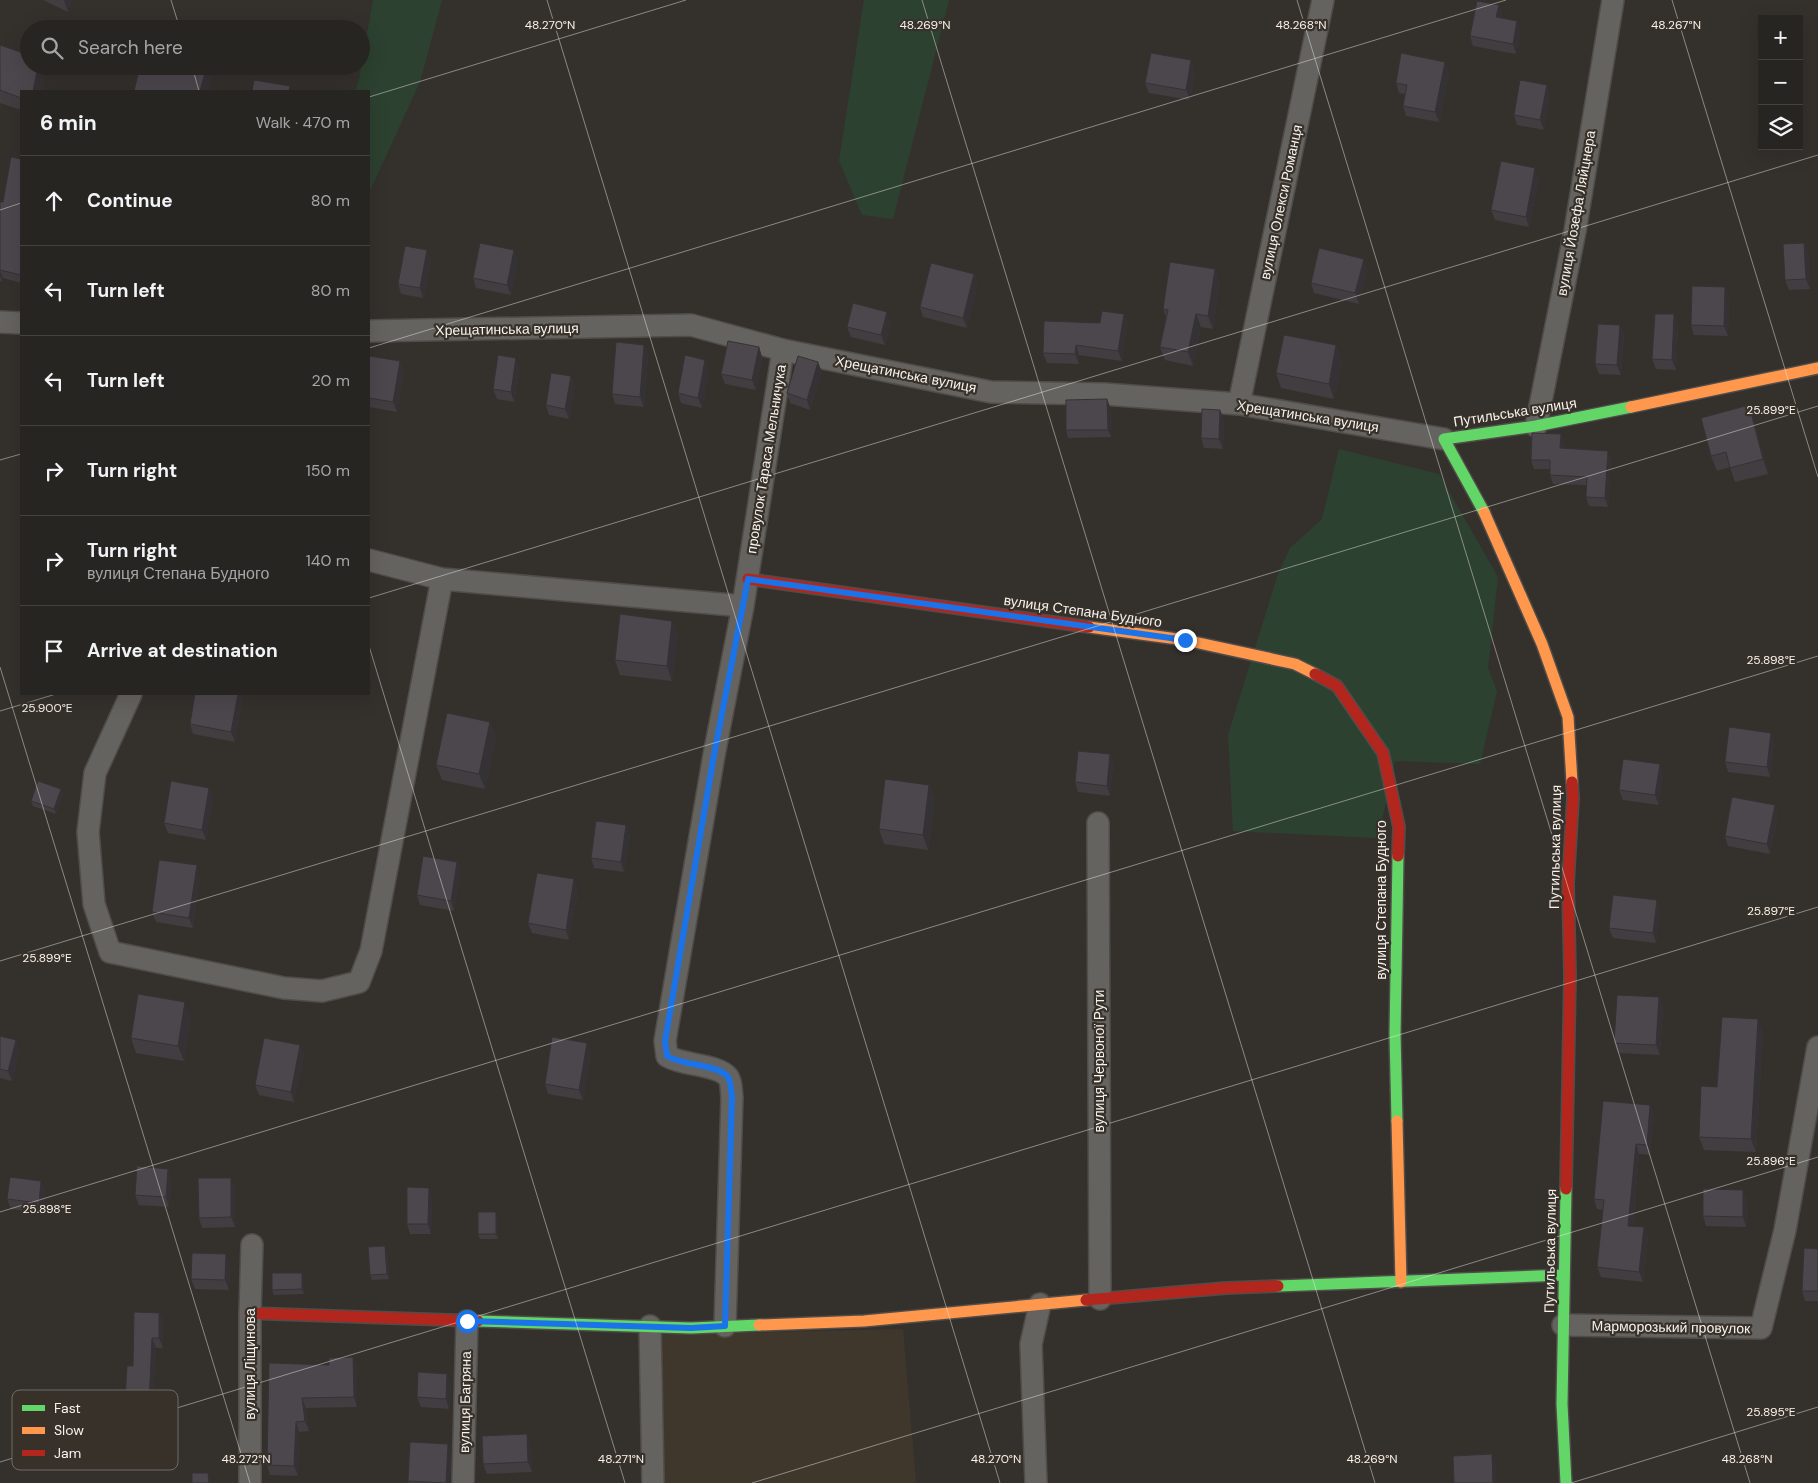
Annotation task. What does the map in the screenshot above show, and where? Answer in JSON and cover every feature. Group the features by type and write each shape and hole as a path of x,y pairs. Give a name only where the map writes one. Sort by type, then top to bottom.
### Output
{"street":[{"name":"вулиця Олекси Романця","path":"1239,404 1323,0"},
{"name":"вулиця Йозефа Ляйцнера","path":"1536,426 1575,231 1613,0"},
{"path":"0,322 20,323"},
{"name":"Хрещатинська вулиця","path":"370,331 691,326 783,350 991,392 1104,394 1239,404 1444,439"},
{"name":"провулок Тараса Мельничука","path":"725,1326 732,1097 730,1081 728,1076 715,1070 675,1061 667,1056 665,1041 714,755 748,579 783,350"},
{"name":"Путильська вулиця","path":"1566,1483 1562,1404 1570,975 1568,883 1573,798 1568,717 1542,644 1487,517 1444,439 1536,426 1818,368"},
{"path":"370,560 442,579 743,606"},
{"path":"131,695 94,773 88,832 94,904 110,952 284,988 322,992 359,982 371,951 442,579"},
{"name":"вулиця Степана Будного","path":"748,579 1185,640 1295,664 1337,686 1383,753 1399,827 1396,1034 1401,1282"},
{"name":"вулиця Червоної Рути","path":"1098,823 1100,1299"},
{"name":"Марморозький провулок","path":"1563,1325 1761,1328 1785,1230 1818,1047"},
{"name":"вулиця Ліщинова","path":"250,1483 252,1245"},
{"path":"250,1313 467,1321 725,1326 864,1321 1226,1288 1564,1275"},
{"path":"1036,1483 1031,1344 1040,1304"},
{"name":"вулиця Багряна","path":"463,1483 467,1321"},
{"path":"650,1326 653,1483"}],"shaded area":[{"path":"903,1329 916,1483 661,1483 656,1335"}],"green space":[{"path":"373,0 442,0 420,82 370,191 370,90 355,90 360,75 370,75 370,20"},
{"path":"864,0 949,0 893,219 862,215 839,161"},
{"path":"1339,449 1439,474 1498,577 1488,668 1497,691 1480,764 1395,761 1378,838 1233,831 1228,735 1278,574 1290,548 1322,519"}],"building":[{"path":"1477,1 1499,5 1496,17 1517,21 1513,44 1470,36"},
{"path":"0,45 20,52 20,75 36,75 33,90 20,90 20,98 0,90"},
{"path":"1151,53 1191,60 1186,90 1145,83"},
{"path":"1401,53 1445,62 1435,112 1403,106 1407,85 1396,83"},
{"path":"138,75 204,75 200,90 134,90"},
{"path":"254,80 290,86 289,90 252,90"},
{"path":"1520,80 1547,85 1540,120 1514,115"},
{"path":"11,157 20,159 20,275 0,270 0,202 3,202"},
{"path":"1501,161 1535,168 1526,217 1491,210"},
{"path":"480,243 514,250 507,285 473,278"},
{"path":"1804,243 1806,279 1785,280 1783,244"},
{"path":"405,246 427,250 420,288 398,284"},
{"path":"1319,248 1364,259 1355,293 1311,283"},
{"path":"1170,262 1215,269 1208,316 1196,314 1188,352 1160,347 1168,310 1163,309"},
{"path":"931,263 974,274 963,318 920,307"},
{"path":"1692,286 1725,287 1724,326 1691,325"},
{"path":"853,303 887,312 881,335 847,327"},
{"path":"1102,311 1124,314 1118,351 1076,345 1075,354 1043,353 1044,321 1100,323"},
{"path":"1655,314 1674,314 1672,360 1652,359"},
{"path":"1598,324 1620,325 1617,365 1595,364"},
{"path":"1284,335 1336,345 1329,384 1276,373"},
{"path":"728,341 759,347 752,380 721,374"},
{"path":"616,342 644,345 640,397 612,394"},
{"path":"498,355 516,358 511,392 493,389"},
{"path":"685,355 705,360 698,398 678,393"},
{"path":"370,356 400,361 393,402 370,398"},
{"path":"798,356 818,362 807,400 787,393"},
{"path":"551,373 571,376 565,409 546,405"},
{"path":"1107,399 1108,430 1066,430 1066,400"},
{"path":"1749,405 1763,459 1730,468 1726,452 1711,456 1701,418"},
{"path":"1202,409 1220,410 1219,439 1201,438"},
{"path":"1532,433 1561,434 1560,448 1608,451 1605,498 1586,497 1587,477 1550,475 1550,460 1531,460"},
{"path":"620,614 672,621 667,666 615,660"},
{"path":"195,695 238,695 231,732 190,724"},
{"path":"447,713 490,722 479,774 436,765"},
{"path":"1729,727 1771,733 1767,767 1725,762"},
{"path":"1078,751 1110,754 1107,786 1075,782"},
{"path":"1623,759 1660,764 1655,795 1619,790"},
{"path":"885,779 929,785 923,835 879,829"},
{"path":"38,781 61,789 54,809 31,801"},
{"path":"171,781 209,788 202,830 164,823"},
{"path":"1732,797 1775,805 1767,844 1725,836"},
{"path":"596,821 626,825 621,862 591,858"},
{"path":"423,856 457,862 451,901 417,895"},
{"path":"159,860 197,865 189,918 152,912"},
{"path":"537,873 574,879 566,930 528,923"},
{"path":"1613,895 1657,900 1653,933 1609,928"},
{"path":"138,994 185,1002 178,1046 131,1038"},
{"path":"1617,995 1659,997 1656,1045 1614,1043"},
{"path":"1722,1017 1758,1019 1751,1139 1699,1137 1701,1086 1717,1087"},
{"path":"0,1036 16,1040 8,1071 0,1069"},
{"path":"552,1037 587,1043 579,1090 545,1084"},
{"path":"264,1038 300,1045 291,1092 255,1085"},
{"path":"1603,1101 1650,1105 1647,1145 1636,1144 1628,1226 1644,1227 1639,1272 1597,1267 1604,1200 1594,1199"},
{"path":"137,1166 168,1169 166,1197 135,1195"},
{"path":"10,1177 41,1181 39,1203 7,1199"},
{"path":"198,1178 231,1178 231,1217 199,1218"},
{"path":"407,1187 429,1188 428,1224 407,1224"},
{"path":"1703,1189 1743,1190 1743,1217 1703,1216"},
{"path":"478,1212 496,1212 496,1234 478,1234"},
{"path":"385,1246 387,1274 370,1275 368,1247"},
{"path":"1804,1248 1818,1249 1818,1291 1802,1291"},
{"path":"192,1253 226,1254 225,1280 191,1279"},
{"path":"272,1273 302,1273 302,1289 272,1290"},
{"path":"134,1312 159,1313 159,1338 152,1338 150,1390 126,1390 127,1366 133,1366"},
{"path":"353,1357 354,1397 302,1398 305,1421 296,1422 294,1466 267,1465 269,1363 329,1365 329,1358"},
{"path":"418,1372 447,1374 446,1399 417,1397"},
{"path":"527,1434 528,1462 483,1464 482,1436"},
{"path":"410,1442 448,1444 446,1483 408,1481"},
{"path":"1492,1454 1493,1483 1454,1483 1453,1456"},
{"path":"192,1473 208,1473 209,1483 192,1483"}],"traffic: fast":[{"path":"1484,512 1444,439 1536,426 1631,407"},
{"path":"1397,1121 1395,1034 1398,856"},
{"path":"1566,1189 1562,1404 1566,1483"},
{"path":"1278,1286 1564,1275"},
{"path":"478,1321 691,1328 759,1325"}],"traffic: slow":[{"path":"1631,407 1818,368"},
{"path":"1484,512 1542,644 1568,717 1572,782"},
{"path":"1089,627 1185,640 1295,664 1315,674"},
{"path":"1397,1121 1401,1282"},
{"path":"759,1325 864,1321 1086,1300"}],"traffic: jam":[{"path":"748,579 1089,627"},
{"path":"1315,674 1337,686 1383,753 1399,827 1398,856"},
{"path":"1566,1189 1570,975 1568,883 1573,798 1572,782"},
{"path":"1086,1300 1226,1288 1278,1286"},
{"path":"250,1313 478,1321"}],"route":[{"path":"467,1321 691,1328 725,1326 732,1097 730,1081 728,1076 715,1070 675,1061 667,1056 665,1041 714,755 748,579 1185,640"}]}
